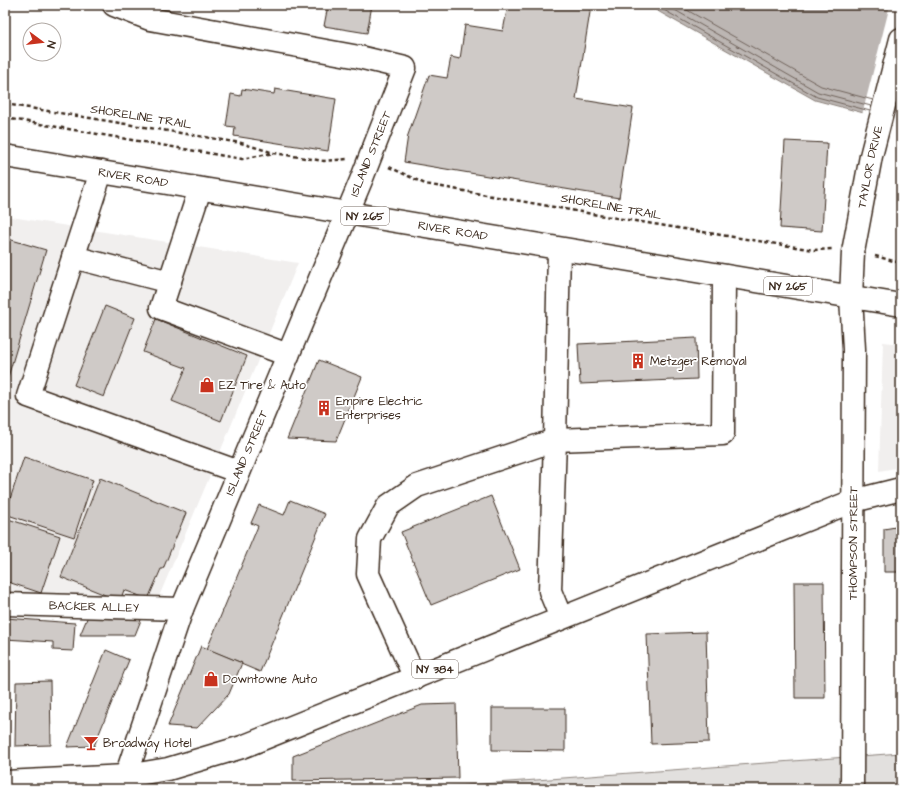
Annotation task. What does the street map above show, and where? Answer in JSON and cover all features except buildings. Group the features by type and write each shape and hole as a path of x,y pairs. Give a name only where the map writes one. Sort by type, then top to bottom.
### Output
{"main road":[{"path":"114,5 152,12"},
{"name":"ISLAND STREET","path":"126,776 182,608 347,213 405,68 152,12"},
{"name":"TAYLOR DRIVE","path":"851,297 853,252 872,156 901,40"},
{"name":"RIVER ROAD","path":"5,156 901,305"},
{"path":"101,172 28,396 239,472"},
{"path":"200,189 161,308 288,355"},
{"path":"559,248 550,590 561,618"},
{"path":"73,257 170,282"},
{"path":"415,678 368,574 370,538 388,506 417,486 555,440 723,434 724,276"},
{"name":"THOMPSON STREET","path":"851,297 854,349 852,501 852,789"},
{"name":"NY 384","path":"5,782 126,776 168,770 242,747 852,501 901,489"},
{"name":"BACKER ALLEY","path":"5,604 182,608"}],"path":[{"name":"SHORELINE TRAIL","path":"5,104 242,143 274,153 324,162 349,159"},
{"name":"SHORELINE TRAIL","path":"5,118 242,159 274,153"},
{"name":"SHORELINE TRAIL","path":"388,167 425,184 611,217 814,250 835,249"},
{"path":"871,255 901,263"}],"shaded area":[{"path":"5,216 298,263 158,599 5,598"},
{"path":"883,342 901,344 901,467 879,471"},
{"path":"901,753 901,789 417,789 455,786"}],"water":[{"path":"647,5 901,5 901,123 815,100"}],"pier":[{"path":"890,5 901,5 900,125 862,115"}],"place":[{"name":"Metzger Removal","path":"638,361"},
{"name":"EZ Tire & Auto","path":"207,385"},
{"name":"Empire Electric Enterprises","path":"324,408"},
{"name":"Downtowne Auto","path":"211,679"},
{"name":"Broadway Hotel","path":"91,743"}]}
